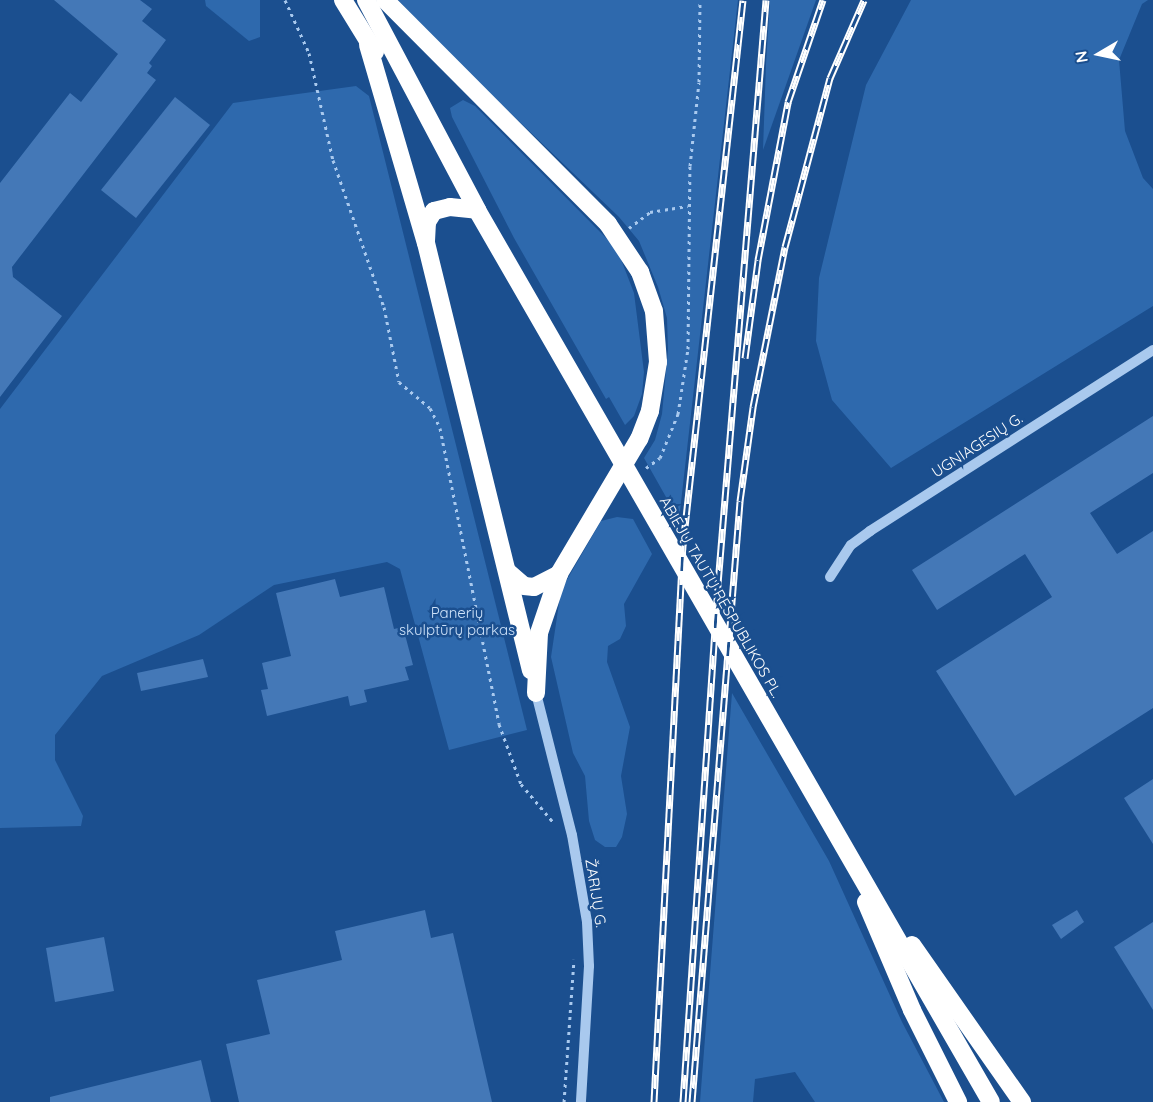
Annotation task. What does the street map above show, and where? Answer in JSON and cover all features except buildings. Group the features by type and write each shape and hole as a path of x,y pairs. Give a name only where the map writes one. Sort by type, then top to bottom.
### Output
{"highway":[{"name":"ABIEJŲ TAUTŲ RESPUBLIKOS PL.","path":"343,0 368,45 423,108"},
{"name":"ABIEJŲ TAUTŲ RESPUBLIKOS PL.","path":"366,0 477,210 991,1102"},
{"path":"385,0 618,237 640,272 654,311 656,387 639,439 559,574 539,633 536,693"},
{"path":"368,45 426,243 536,693"},
{"path":"426,243 427,222 434,211 450,207 477,210"},
{"path":"508,572 524,586 534,587 559,574"},
{"path":"850,858 882,945 958,1102"},
{"path":"873,896 946,991 1022,1102"}],"street":[{"name":"UGNIAGESIŲ G.","path":"830,576 851,545 870,531 1153,350"},
{"name":"ŽARIJŲ G.","path":"536,693 572,835 587,922 589,966 581,1102"}],"path":[{"path":"285,0 309,54 333,160 384,307 399,382 429,408 440,428 499,724 521,784 560,830"},
{"path":"642,471 660,458 678,414 688,349 689,206 699,82 700,0"},
{"path":"618,237 650,212 689,206"},
{"path":"564,1102 576,947"}],"green space":[{"path":"205,0 260,0 260,37 249,41 206,6"},
{"path":"398,0 738,0 679,520 644,458 655,440 662,414 668,350 667,318 658,287 639,241 619,217 455,60"},
{"path":"770,0 816,0 763,150 766,64"},
{"path":"911,0 1148,0 1142,4 1119,60 1125,131 1143,178 1153,189 1153,306 891,468 832,400 816,341 819,278 866,85"},
{"name":"Panerių skulptūrų parkas","path":"356,86 369,96 527,730 449,750 400,569 387,562 274,585 199,635 102,676 55,735 55,760 83,816 81,826 0,828 0,409 233,103"},
{"path":"463,100 475,106 617,249 634,293 644,372 642,394 634,416 625,425 609,397 606,399 514,238 452,117 450,108"},
{"path":"617,517 633,519 652,554 624,604 626,626 620,639 608,646 607,662 630,727 621,776 627,814 622,837 616,847 605,847 595,840 589,821 585,776 573,753 551,657 561,590 601,521"},
{"path":"732,693 829,861 902,1022 944,1102 815,1102 795,1072 755,1079 753,1102 700,1102"}],"railway":[{"path":"654,1102 683,545 743,0"},
{"path":"683,1102 718,584 766,0"},
{"path":"745,358 758,260 788,102 823,0"},
{"path":"692,1102 740,501 753,407 785,247 830,78 864,0"}]}
